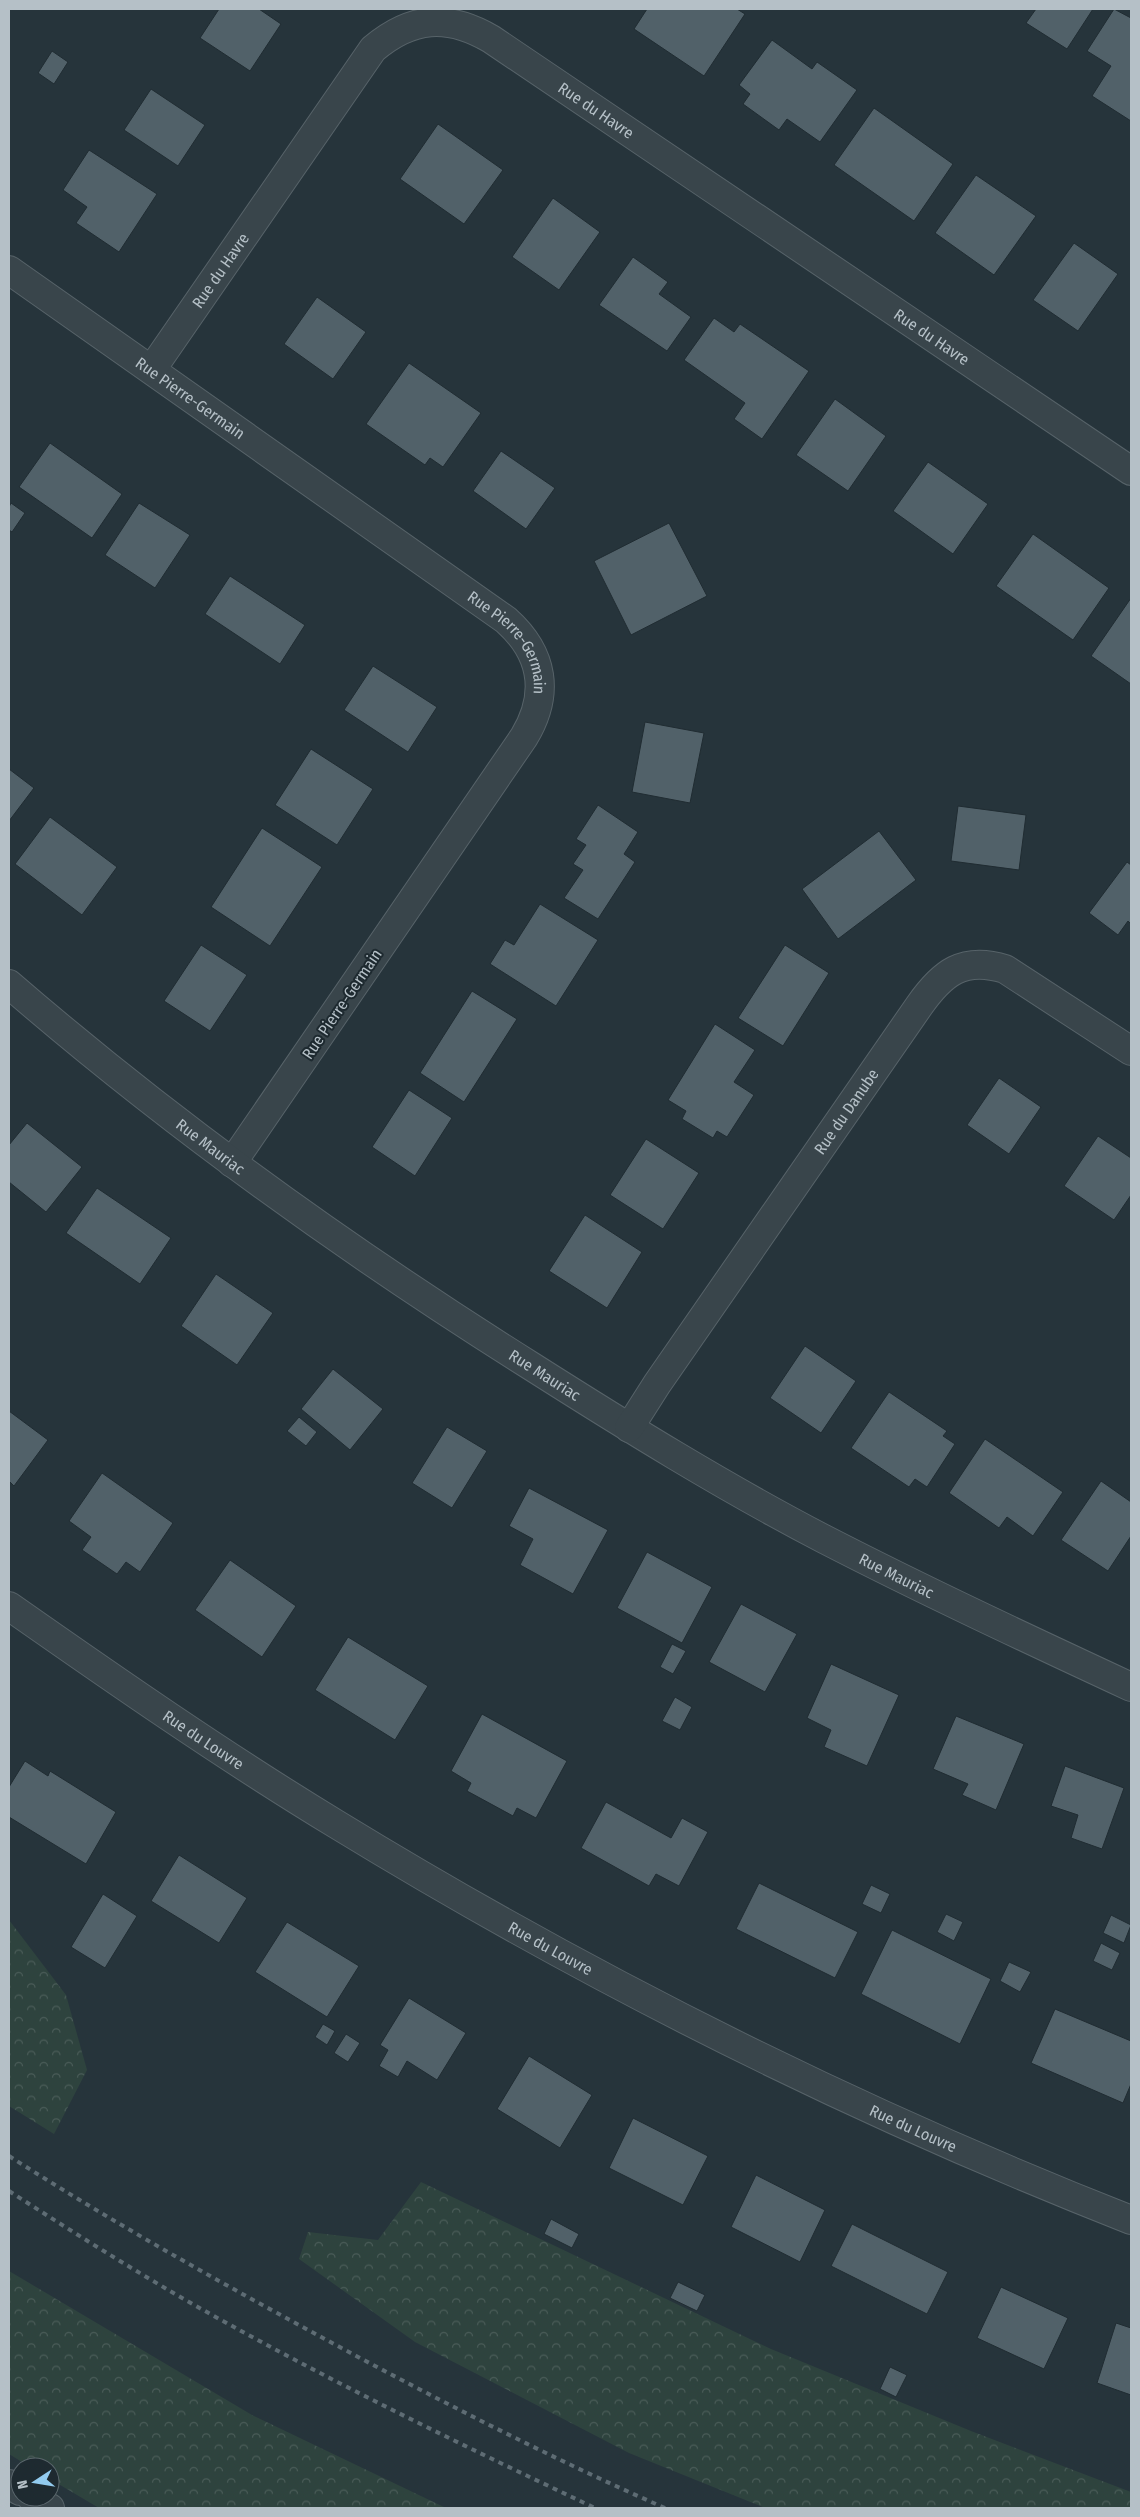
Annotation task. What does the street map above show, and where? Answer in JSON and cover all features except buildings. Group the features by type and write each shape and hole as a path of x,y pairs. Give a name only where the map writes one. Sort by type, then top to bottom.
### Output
{"street":[{"name":"Rue du Havre","path":"152,369 373,49 395,32 408,27 422,23 449,22 476,30 491,39 1131,471"},
{"name":"Rue Pierre-Germain","path":"9,270 506,620 526,640 538,666 540,680 538,708 524,737 232,1163"},
{"name":"Rue du Danube","path":"629,1428 657,1384 919,1006 937,982 947,974 969,965 987,964 1004,969 1131,1051"},
{"name":"Rue Mauriac","path":"9,984 158,1108 329,1234 422,1297 629,1428 823,1538 1131,1686"},
{"name":"Rue du Louvre","path":"9,1606 159,1711 279,1789 410,1869 514,1928 611,1980 804,2077 1045,2186 1131,2220"}],"green space":[{"path":"9,1920 66,1995 87,2070 54,2134 9,2106"},
{"path":"421,2182 771,2349 971,2431 1131,2492 1131,2508 765,2508 629,2453 415,2342 299,2259 308,2232 378,2240"},
{"path":"9,2271 252,2415 446,2508 99,2508 60,2485 60,2457 14,2457 9,2454"}],"railway":[{"path":"9,2156 183,2260 360,2358 511,2436 665,2508"},
{"path":"9,2191 142,2274 269,2346 408,2418 595,2508"}]}
